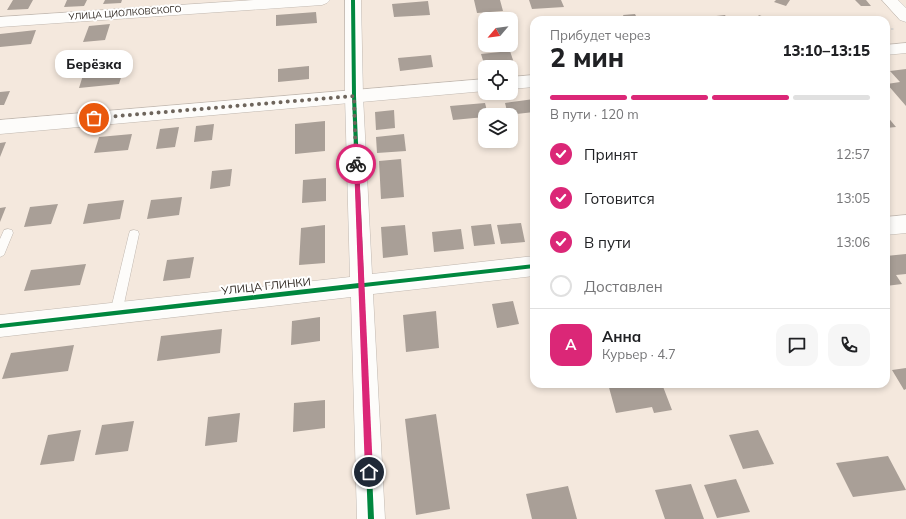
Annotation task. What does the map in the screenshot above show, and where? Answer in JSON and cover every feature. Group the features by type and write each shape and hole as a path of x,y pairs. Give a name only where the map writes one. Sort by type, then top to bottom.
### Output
{"street":[{"name":"УЛИЦА ЦИОЛКОВСКОГО","path":"0,22 48,13 322,0"},
{"path":"353,0 354,96 371,519"},
{"path":"890,0 902,23"},
{"path":"890,50 906,48"},
{"path":"518,82 530,81"},
{"path":"0,127 478,86"},
{"path":"890,226 906,224"},
{"name":"УЛИЦА ГЛИНКИ","path":"0,326 530,266"}],"lane":[{"path":"0,252 8,233"},
{"path":"116,313 134,234"}],"path":[{"path":"890,28 902,23"}],"building":[{"path":"13,0 33,0 28,9 7,10"},
{"path":"67,0 87,0 84,6 64,7"},
{"path":"105,0 122,0 121,3 103,4"},
{"path":"474,0 500,0 503,11 477,13"},
{"path":"529,0 561,0 564,7 532,9"},
{"path":"776,0 790,0 786,6 774,2"},
{"path":"855,0 866,0 871,6 861,6"},
{"path":"428,1 430,15 394,17 392,4"},
{"path":"316,12 317,23 276,26 276,15"},
{"path":"635,14 636,16 623,16"},
{"path":"110,24 105,40 83,42 89,26"},
{"path":"36,30 31,44 0,47 0,34"},
{"path":"510,52 513,60 483,60 481,54"},
{"path":"431,55 433,67 400,71 398,58"},
{"path":"309,66 309,79 278,82 278,69"},
{"path":"124,68 119,84 79,88 84,72"},
{"path":"906,69 906,106 890,87 890,84 900,82 890,71"},
{"path":"10,91 4,105 0,105 0,92"},
{"path":"530,100 530,112 518,114 518,108 506,108 505,103"},
{"path":"485,103 486,108 478,108 478,118 453,120 450,106"},
{"path":"394,110 395,128 376,130 375,112"},
{"path":"890,120 896,127 890,128"},
{"path":"325,121 325,151 295,154 295,124"},
{"path":"214,124 212,140 194,142 196,126"},
{"path":"179,127 175,147 156,149 160,129"},
{"path":"132,134 128,150 94,153 99,137"},
{"path":"404,134 406,151 377,153 376,137"},
{"path":"6,142 0,157 0,143"},
{"path":"401,159 404,197 381,199 379,161"},
{"path":"232,169 230,186 210,189 212,171"},
{"path":"326,178 326,201 302,203 303,180"},
{"path":"182,197 179,215 147,219 151,200"},
{"path":"124,200 120,219 83,224 88,204"},
{"path":"58,204 51,224 24,227 30,207"},
{"path":"6,207 0,222 0,208"},
{"path":"521,223 525,242 501,244 497,225"},
{"path":"491,224 495,244 474,246 471,226"},
{"path":"325,225 325,263 299,265 301,228"},
{"path":"405,225 408,255 383,258 381,227"},
{"path":"461,229 464,249 434,252 432,232"},
{"path":"906,254 906,274 896,275 902,284 890,286 890,256"},
{"path":"194,257 190,278 163,281 167,260"},
{"path":"86,264 80,285 24,291 31,270"},
{"path":"513,301 519,324 497,328 492,304"},
{"path":"436,311 439,348 406,352 403,315"},
{"path":"320,317 320,341 291,345 292,321"},
{"path":"222,329 220,353 157,361 161,336"},
{"path":"74,345 68,371 2,379 11,353"},
{"path":"906,368 906,389 904,390 892,370"},
{"path":"609,388 664,388 672,410 654,413 652,407 616,413"},
{"path":"325,400 325,428 293,432 294,403"},
{"path":"240,413 237,442 205,446 208,417"},
{"path":"436,414 450,509 416,515 405,419"},
{"path":"134,421 128,451 95,455 102,425"},
{"path":"81,430 74,461 40,465 48,435"},
{"path":"758,430 774,464 743,469 729,435"},
{"path":"888,456 906,490 853,497 836,463"},
{"path":"736,479 750,512 717,518 704,485"},
{"path":"691,484 704,519 665,519 655,490"},
{"path":"568,486 577,519 532,519 526,494"}],"cycle path":[{"path":"353,0 354,96 371,519"},
{"path":"0,326 530,266"}],"way so far":[{"path":"94,118 354,96 356,164"}],"place":[{"name":"Берёзка","path":"94,118"}],"route":[{"path":"356,164 369,472"}]}
